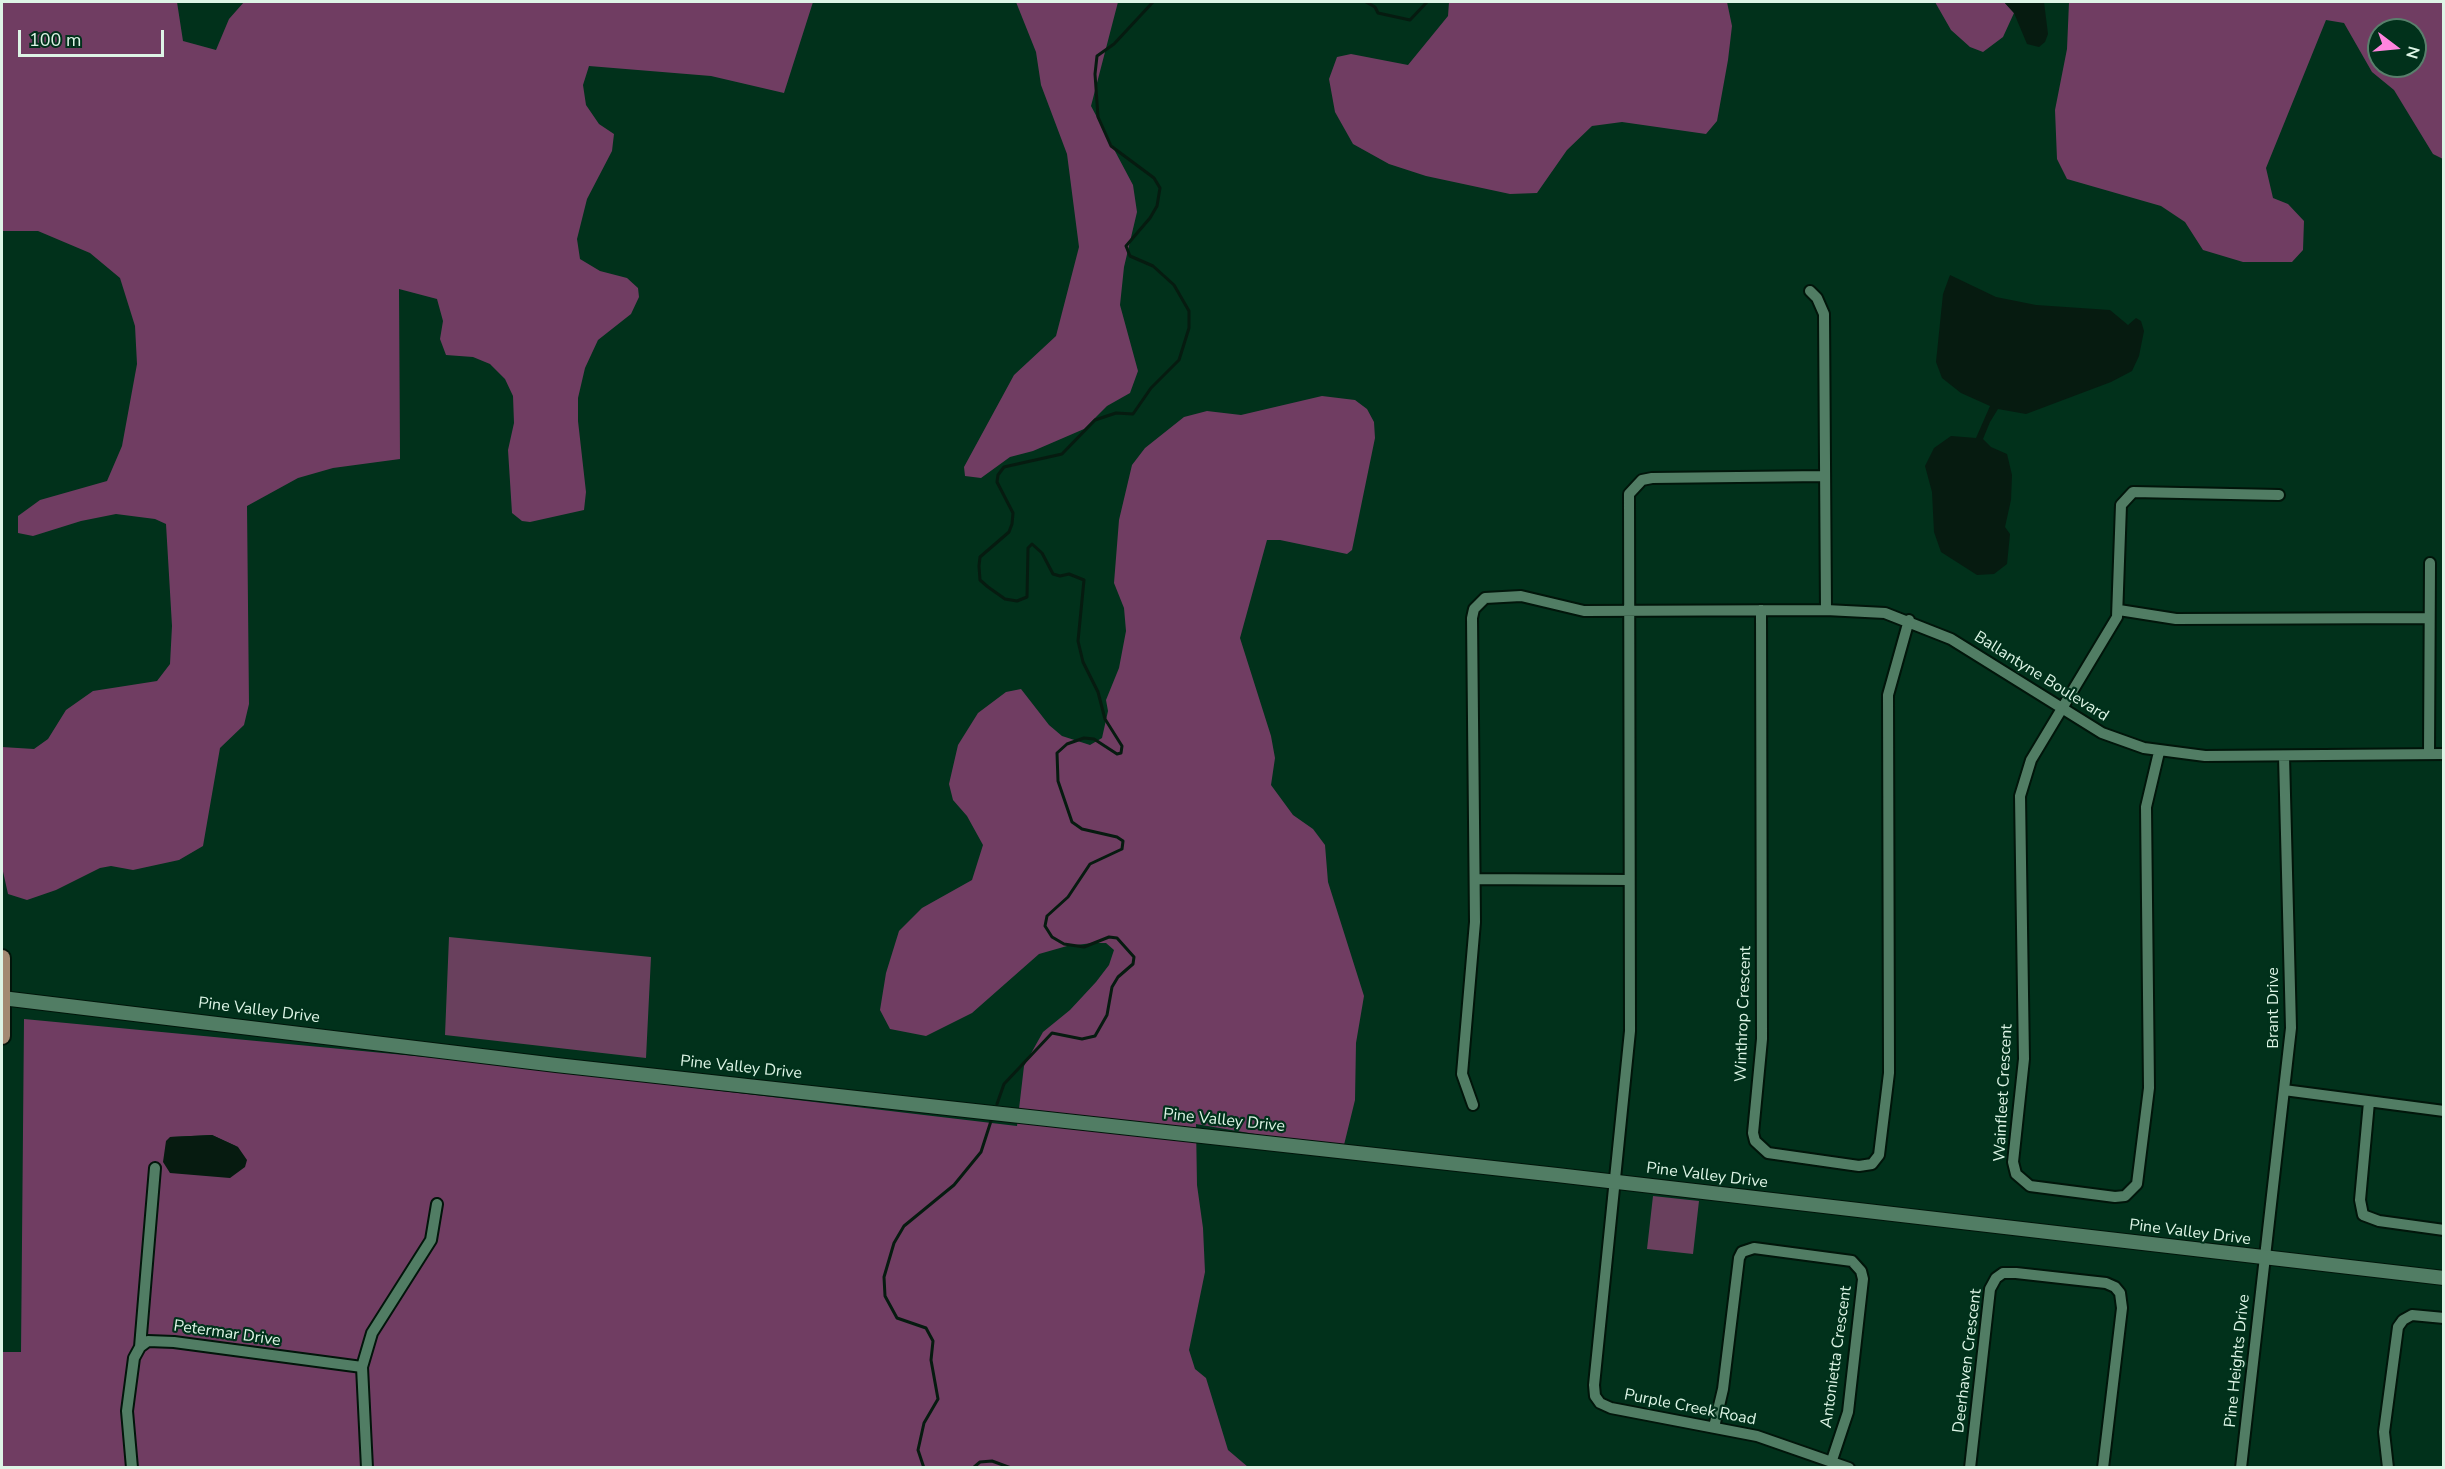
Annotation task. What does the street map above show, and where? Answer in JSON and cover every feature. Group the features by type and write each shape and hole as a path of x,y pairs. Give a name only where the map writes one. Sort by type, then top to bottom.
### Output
{"main road":[{"path":"2,958 2,1036"}],"street":[{"path":"1810,291 1817,298 1824,314 1826,610"},
{"path":"1615,1182 1630,1041 1629,494 1642,480 1824,476"},
{"path":"2062,709 2112,629 2119,610 2121,505 2133,492 2280,495"},
{"path":"2429,754 2430,563"},
{"name":"Ballantyne Boulevard","path":"1473,1106 1462,1074 1474,945 1476,879 1474,609 1485,598 1515,596 1577,610 1878,612 1909,620 1951,639 2062,709 2115,739 2159,752 2190,755 2284,756 2444,754"},
{"name":"Winthrop Crescent","path":"1761,610 1762,1039 1753,1132 1755,1141 1768,1154 1859,1166 1872,1164 1879,1155 1889,1073 1888,695 1909,620"},
{"path":"2119,610 2176,619 2429,618"},
{"name":"Wainfleet Crescent","path":"2062,709 2031,760 2024,778 2020,805 2024,1059 2013,1162 2016,1174 2030,1186 2115,1197 2131,1192 2137,1184 2149,1088 2146,807 2159,752"},
{"name":"Brant Drive","path":"2264,1259 2291,1028 2284,756"},
{"path":"1476,879 1629,880"},
{"name":"Pine Valley Drive","path":"2,998 556,1065 1615,1182 2264,1259 2444,1278"},
{"path":"2284,1090 2444,1111"},
{"path":"2369,1102 2360,1200 2363,1215 2379,1221 2444,1230"},
{"path":"132,1467 127,1411 134,1358 140,1347 155,1168"},
{"name":"Purple Creek Road","path":"1615,1182 1595,1396 1600,1403 1611,1408 1757,1436 1850,1467"},
{"path":"367,1467 362,1367 372,1333 431,1240 437,1204"},
{"name":"Antonietta Crescent","path":"1714,1427 1723,1389 1739,1258 1742,1252 1754,1248 1852,1261 1861,1270 1863,1279 1848,1412 1832,1460"},
{"name":"Pine Heights Drive","path":"2241,1467 2264,1259"},
{"name":"Deerhaven Crescent","path":"1970,1467 1990,1289 1996,1278 2003,1273 2016,1273 2106,1283 2121,1293 2122,1308 2103,1467"},
{"path":"2388,1467 2384,1432 2398,1327 2403,1320 2412,1315 2444,1318"},
{"name":"Petermar Drive","path":"140,1347 148,1341 174,1342 362,1367"}],"shaded area":[{"path":"2,2 177,2 183,41 216,50 229,19 244,2 813,2 784,93 711,76 589,66 583,85 586,105 599,124 614,134 612,151 587,199 577,239 580,259 600,271 627,278 638,288 639,297 631,314 598,340 585,368 578,398 578,421 586,492 584,510 530,522 522,521 512,513 508,450 514,423 513,396 505,379 490,364 473,357 446,355 440,339 443,321 437,299 399,289 400,459 333,468 298,478 247,506 249,704 244,725 220,748 203,846 179,860 133,870 111,866 100,868 56,890 27,900 8,894 2,867 2,747 34,749 48,739 66,710 93,691 157,681 170,664 172,626 166,524 155,519 116,514 81,521 33,536 18,533 18,516 40,500 107,481 122,446 137,364 135,326 120,278 90,253 38,231 2,231"},
{"path":"1016,2 1118,2 1091,106 1133,185 1137,212 1124,267 1120,305 1138,371 1130,393 1107,406 1084,429 1033,451 1010,457 981,478 965,476 964,467 1014,375 1056,336 1079,247 1067,154 1041,85 1036,52"},
{"path":"1449,2 1727,2 1732,26 1717,121 1706,134 1622,122 1592,126 1567,150 1537,193 1510,194 1426,176 1389,164 1353,144 1335,112 1329,79 1337,57 1351,54 1408,65 1448,16"},
{"path":"1935,2 2004,2 2014,13 2003,37 1983,52 1970,47 1951,30"},
{"path":"2004,2 2044,2 2048,34 2045,42 2039,47 2027,44 2014,13"},
{"path":"2069,2 2443,2 2443,159 2433,154 2394,90 2379,78 2427,78 2427,18 2367,18 2367,63 2344,23 2326,20 2266,168 2273,198 2288,204 2304,221 2303,250 2292,262 2243,262 2203,250 2185,222 2161,206 2067,179 2057,159 2055,110 2067,49"},
{"path":"1950,275 1996,297 2036,305 2110,310 2128,325 2136,318 2141,321 2144,331 2139,356 2132,371 2111,382 2026,414 1998,409 1983,439 1991,447 2007,454 2012,475 2011,500 2005,527 2010,534 2007,564 1994,574 1977,575 1941,552 1934,532 1932,492 1925,466 1934,448 1951,436 1976,438 1990,406 1961,393 1942,378 1936,362 1943,294"},
{"path":"1322,396 1355,400 1367,409 1374,422 1375,438 1352,550 1347,554 1280,540 1267,540 1240,638 1271,736 1275,758 1271,785 1293,815 1313,829 1325,845 1328,882 1364,996 1356,1043 1355,1100 1343,1149 1196,1124 1197,1185 1203,1228 1205,1272 1189,1350 1195,1369 1206,1378 1228,1450 1248,1467 2,1467 2,1352 21,1352 24,1019 468,1061 1017,1126 1024,1066 1043,1032 1070,1010 1096,982 1109,965 1114,950 1106,943 1093,943 1067,946 1039,954 972,1013 926,1036 890,1029 880,1010 886,973 899,931 922,908 972,880 983,845 967,816 953,800 949,784 958,745 978,713 1006,692 1021,689 1049,725 1062,736 1090,745 1102,738 1108,711 1106,700 1119,668 1126,631 1124,608 1114,583 1119,520 1132,465 1145,448 1184,417 1207,411 1241,415","holes":["212,1135 238,1147 170,1137"]},
{"path":"449,937 651,957 646,1058 445,1035"},
{"path":"212,1135 238,1147 247,1160 245,1167 230,1178 170,1173 163,1162 166,1141 170,1137"},
{"path":"1653,1196 1699,1201 1693,1254 1647,1249"}],"waterway":[{"path":"997,1104 1004,1084 1052,1033 1082,1039 1095,1036 1107,1015 1112,987 1118,977 1133,964 1134,957 1117,938 1109,937 1084,947 1064,944 1052,937 1045,926 1047,916 1068,897 1090,864 1122,849 1123,841 1117,837 1082,829 1072,822 1058,781 1057,753 1067,744 1084,738 1094,739 1117,754 1121,753 1122,746 1105,719 1098,692 1083,662 1078,641 1084,580 1069,574 1060,576 1053,574 1042,553 1032,544 1028,548 1027,597 1017,601 1005,599 980,580 979,566 980,557 1009,532 1012,524 1013,513 997,482 998,475 1004,467 1062,454 1095,420 1116,413 1133,414 1151,388 1179,360 1189,328 1189,311 1174,285 1153,266 1130,256 1126,246 1150,218 1157,206 1160,188 1154,178 1111,146 1098,117 1095,74 1097,56 1114,44 1153,2"},
{"path":"1366,2 1375,7 1378,13 1410,20 1427,2"},
{"path":"924,1468 918,1450 924,1423 938,1399 931,1360 933,1341 926,1328 897,1318 885,1296 884,1277 894,1243 904,1226 954,1185 981,1152 991,1121"},
{"path":"973,1468 980,1462 992,1461 1011,1468"}]}
